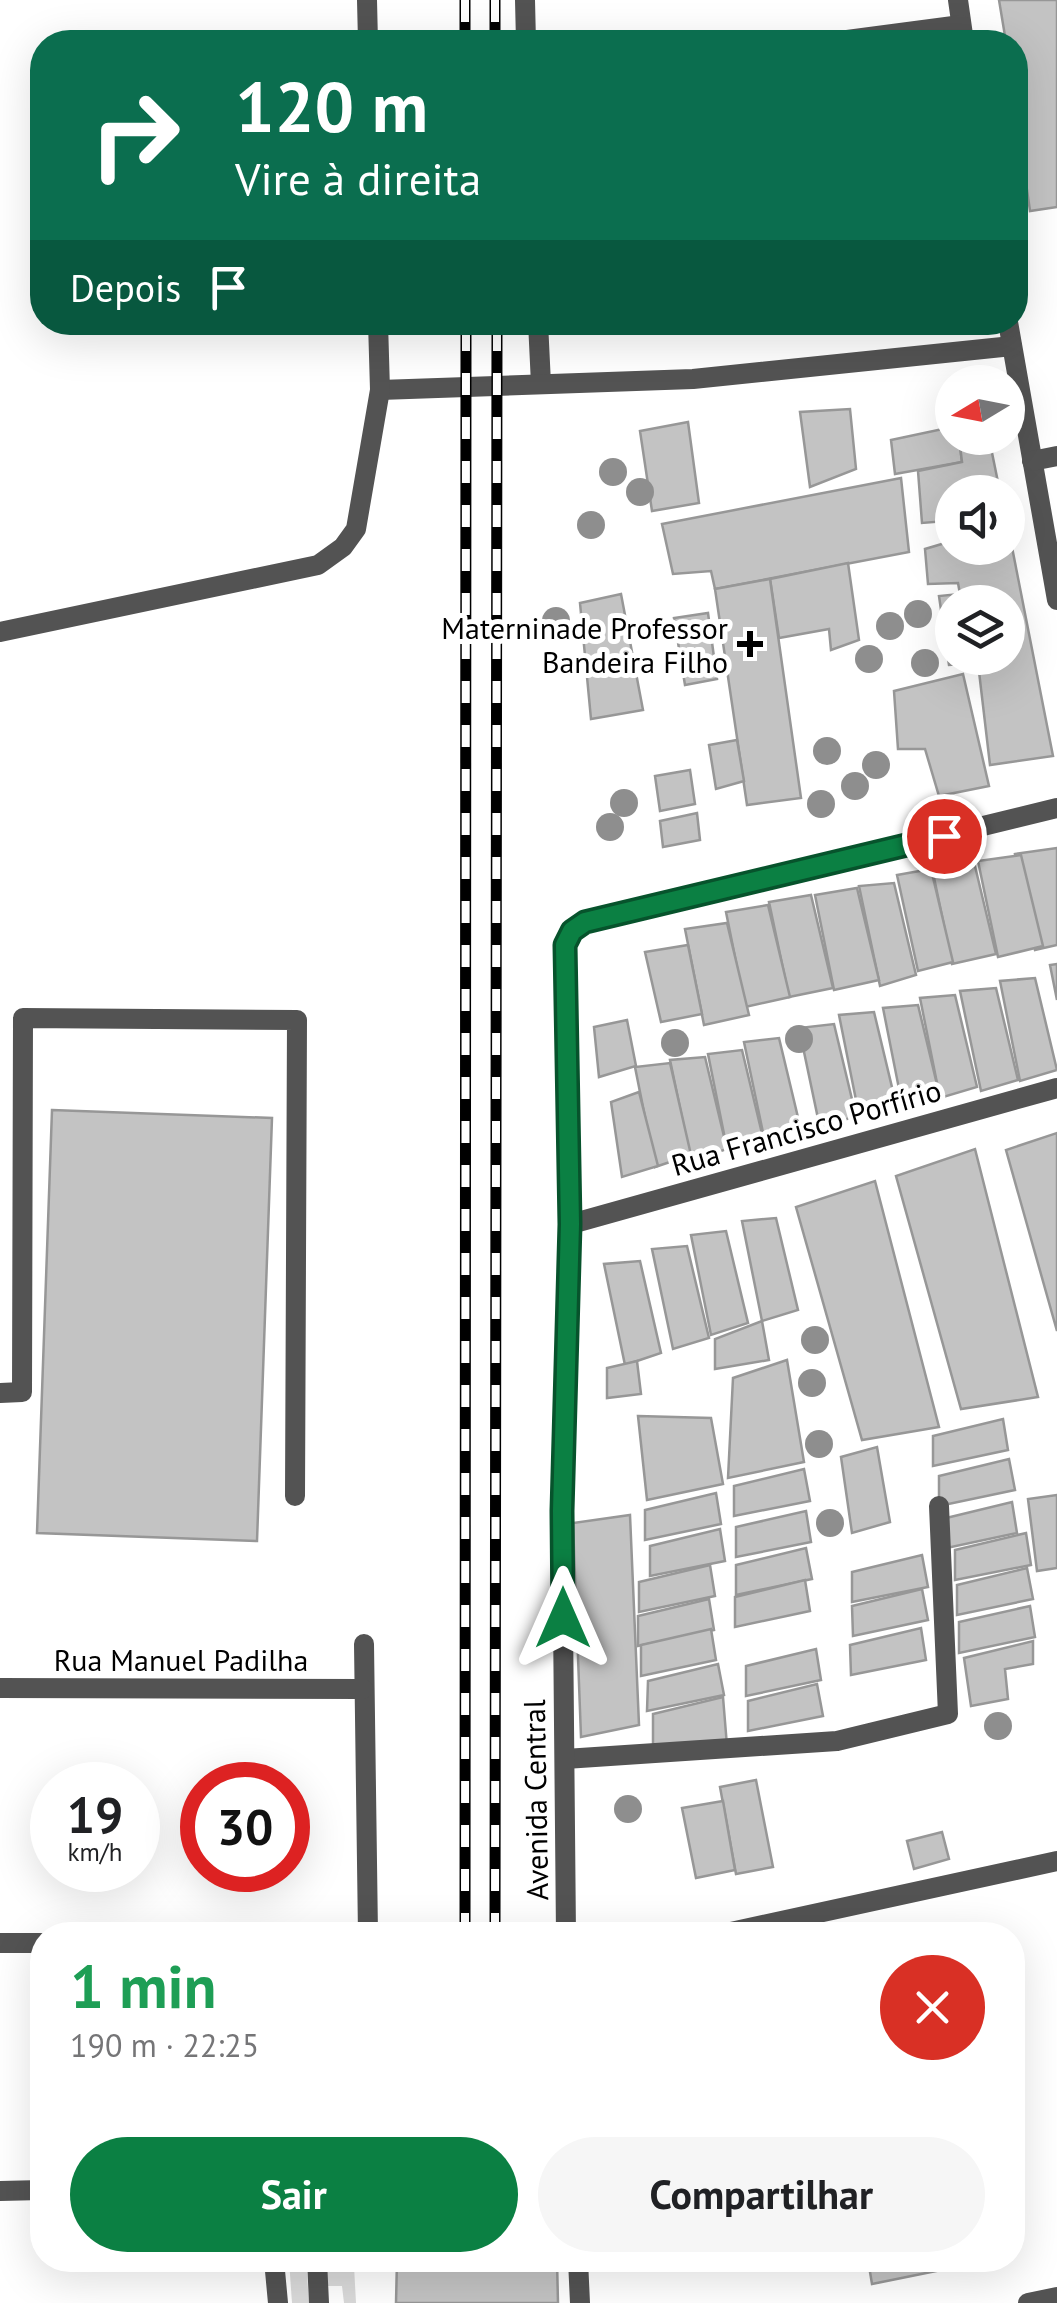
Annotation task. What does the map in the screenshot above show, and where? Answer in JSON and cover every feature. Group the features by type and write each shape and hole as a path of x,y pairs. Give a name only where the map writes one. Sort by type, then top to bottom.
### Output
{"street":[{"path":"367,0 368,30"},
{"path":"525,0 526,30"},
{"path":"958,0 962,30"},
{"path":"0,632 318,565 342,547 356,528 380,390 378,335"},
{"path":"539,335 541,384"},
{"path":"1010,335 1057,600"},
{"path":"380,390 693,378 1012,346"},
{"path":"1032,461 1057,456"},
{"name":"Avenida Central","path":"566,1922 562,1511 570,1224 565,945 572,931 585,922 1054,809"},
{"path":"0,1393 22,1392 23,1018 297,1020 295,1496"},
{"name":"Rua Francisco Porfírio","path":"570,1224 1057,1088"},
{"path":"564,1759 837,1741 948,1714 939,1506"},
{"path":"364,1644 368,1922"},
{"name":"Rua Manuel Padilha","path":"0,1688 363,1689"},
{"path":"777,1922 1057,1861"},
{"path":"0,1944 30,1943"},
{"path":"0,2191 30,2190"},
{"path":"275,2272 278,2303"},
{"path":"317,2272 319,2303"},
{"path":"579,2272 580,2303"},
{"path":"1028,2303 1057,2298"}],"shaded area":[{"path":"290,2272 307,2272 309,2303 292,2303"},
{"path":"326,2272 354,2272 356,2303 344,2303 342,2286 327,2286"}],"building":[{"path":"999,0 1057,0 1057,207 1030,211 1028,30 1004,30"},
{"path":"850,409 856,469 810,487 800,412"},
{"path":"688,422 699,503 652,511 640,431"},
{"path":"935,431 935,455 961,455 962,462 895,474 891,440"},
{"path":"961,455 992,455 997,475 935,475 935,522 922,523 918,471 962,462"},
{"path":"901,478 909,552 715,589 711,571 673,574 662,524"},
{"path":"935,546 935,565 1015,565 1019,585 928,584 925,549"},
{"path":"848,563 859,640 831,650 829,629 779,638 770,579"},
{"path":"770,579 801,798 747,805 715,589"},
{"path":"621,594 643,710 591,719 580,603"},
{"path":"708,613 717,679 685,685 674,618"},
{"path":"1025,613 1053,756 990,765 979,675 1025,675"},
{"path":"963,675 989,786 939,796 925,749 898,749 894,691"},
{"path":"737,740 744,781 716,789 709,745"},
{"path":"690,770 695,804 660,811 655,776"},
{"path":"697,813 700,840 663,847 660,821"},
{"path":"1057,848 1057,945 1035,950 1015,854"},
{"path":"1021,855 1043,946 998,957 978,861"},
{"path":"974,862 996,954 952,964 932,868"},
{"path":"931,869 953,962 918,971 897,875"},
{"path":"894,883 916,975 880,986 859,886"},
{"path":"857,888 879,980 834,990 815,895"},
{"path":"811,895 833,988 789,997 769,902"},
{"path":"768,905 790,997 745,1007 726,912"},
{"path":"727,923 749,1015 704,1025 685,929"},
{"path":"688,945 702,1014 661,1022 645,952"},
{"path":"1057,964 1057,1000 1050,965"},
{"path":"1035,978 1057,1070 1020,1081 1000,981"},
{"path":"996,988 1018,1080 981,1091 960,991"},
{"path":"955,995 977,1087 940,1098 920,998"},
{"path":"918,1005 940,1097 903,1109 883,1008"},
{"path":"874,1012 896,1104 859,1115 839,1015"},
{"path":"627,1020 636,1066 599,1077 594,1027"},
{"path":"834,1024 856,1116 820,1128 799,1028"},
{"path":"779,1038 801,1130 765,1142 744,1042"},
{"path":"742,1050 764,1142 728,1154 708,1054"},
{"path":"705,1057 727,1149 691,1161 670,1060"},
{"path":"670,1063 691,1155 655,1167 635,1067"},
{"path":"639,1092 658,1166 622,1177 611,1102"},
{"path":"52,1110 272,1118 257,1541 37,1533"},
{"path":"1057,1133 1057,1331 1006,1150"},
{"path":"975,1149 1038,1397 961,1409 896,1176"},
{"path":"875,1181 939,1427 862,1440 796,1207"},
{"path":"776,1218 798,1310 762,1321 742,1221"},
{"path":"726,1231 748,1323 711,1335 691,1235"},
{"path":"687,1246 709,1338 673,1349 652,1249"},
{"path":"640,1261 661,1353 625,1365 604,1264"},
{"path":"762,1321 769,1360 715,1369 715,1339"},
{"path":"787,1360 804,1462 728,1478 733,1378"},
{"path":"637,1361 641,1394 607,1398 607,1368"},
{"path":"638,1416 711,1418 723,1484 647,1500"},
{"path":"1003,1419 1008,1450 933,1466 933,1436"},
{"path":"877,1447 890,1522 852,1533 841,1457"},
{"path":"1009,1459 1015,1490 939,1506 939,1476"},
{"path":"804,1469 810,1501 734,1516 734,1486"},
{"path":"716,1493 721,1524 645,1540 645,1510"},
{"path":"1057,1495 1057,1568 1037,1571 1028,1499"},
{"path":"1012,1502 1017,1533 942,1549 942,1519"},
{"path":"806,1511 811,1542 736,1557 736,1527"},
{"path":"630,1515 639,1725 581,1737 573,1523"},
{"path":"720,1529 725,1561 650,1576 650,1546"},
{"path":"1026,1533 1031,1565 955,1580 955,1550"},
{"path":"806,1548 812,1579 736,1595 736,1565"},
{"path":"922,1555 928,1587 852,1602 852,1572"},
{"path":"710,1565 715,1596 639,1612 639,1582"},
{"path":"1027,1568 1033,1599 957,1615 957,1585"},
{"path":"805,1580 810,1611 735,1627 735,1597"},
{"path":"922,1589 928,1620 853,1636 852,1606"},
{"path":"709,1599 714,1630 638,1646 638,1616"},
{"path":"1030,1606 1035,1637 959,1653 959,1622"},
{"path":"921,1628 926,1660 851,1675 850,1645"},
{"path":"711,1629 716,1660 641,1676 641,1645"},
{"path":"1033,1641 1033,1664 1005,1669 1008,1699 971,1706 964,1658"},
{"path":"816,1649 821,1680 746,1696 746,1666"},
{"path":"718,1664 724,1695 647,1711 648,1681"},
{"path":"817,1684 823,1716 748,1731 748,1701"},
{"path":"723,1697 727,1746 653,1744 653,1714"},
{"path":"756,1780 773,1867 736,1874 720,1787"},
{"path":"723,1801 735,1870 696,1878 682,1808"},
{"path":"942,1832 949,1859 914,1869 907,1841"},
{"path":"397,2272 557,2272 558,2303 396,2303"},
{"path":"870,2272 931,2272 872,2284"}],"railway":[{"path":"465,0 465,30"},
{"path":"495,0 495,30"},
{"path":"465,1922 466,335"},
{"path":"495,1922 497,335"}],"place":[{"name":"Materninade Professor Bandeira Filho","path":"750,644"}],"route":[{"path":"563,1618 570,1224 565,945 572,931 585,922 944,836"}]}
